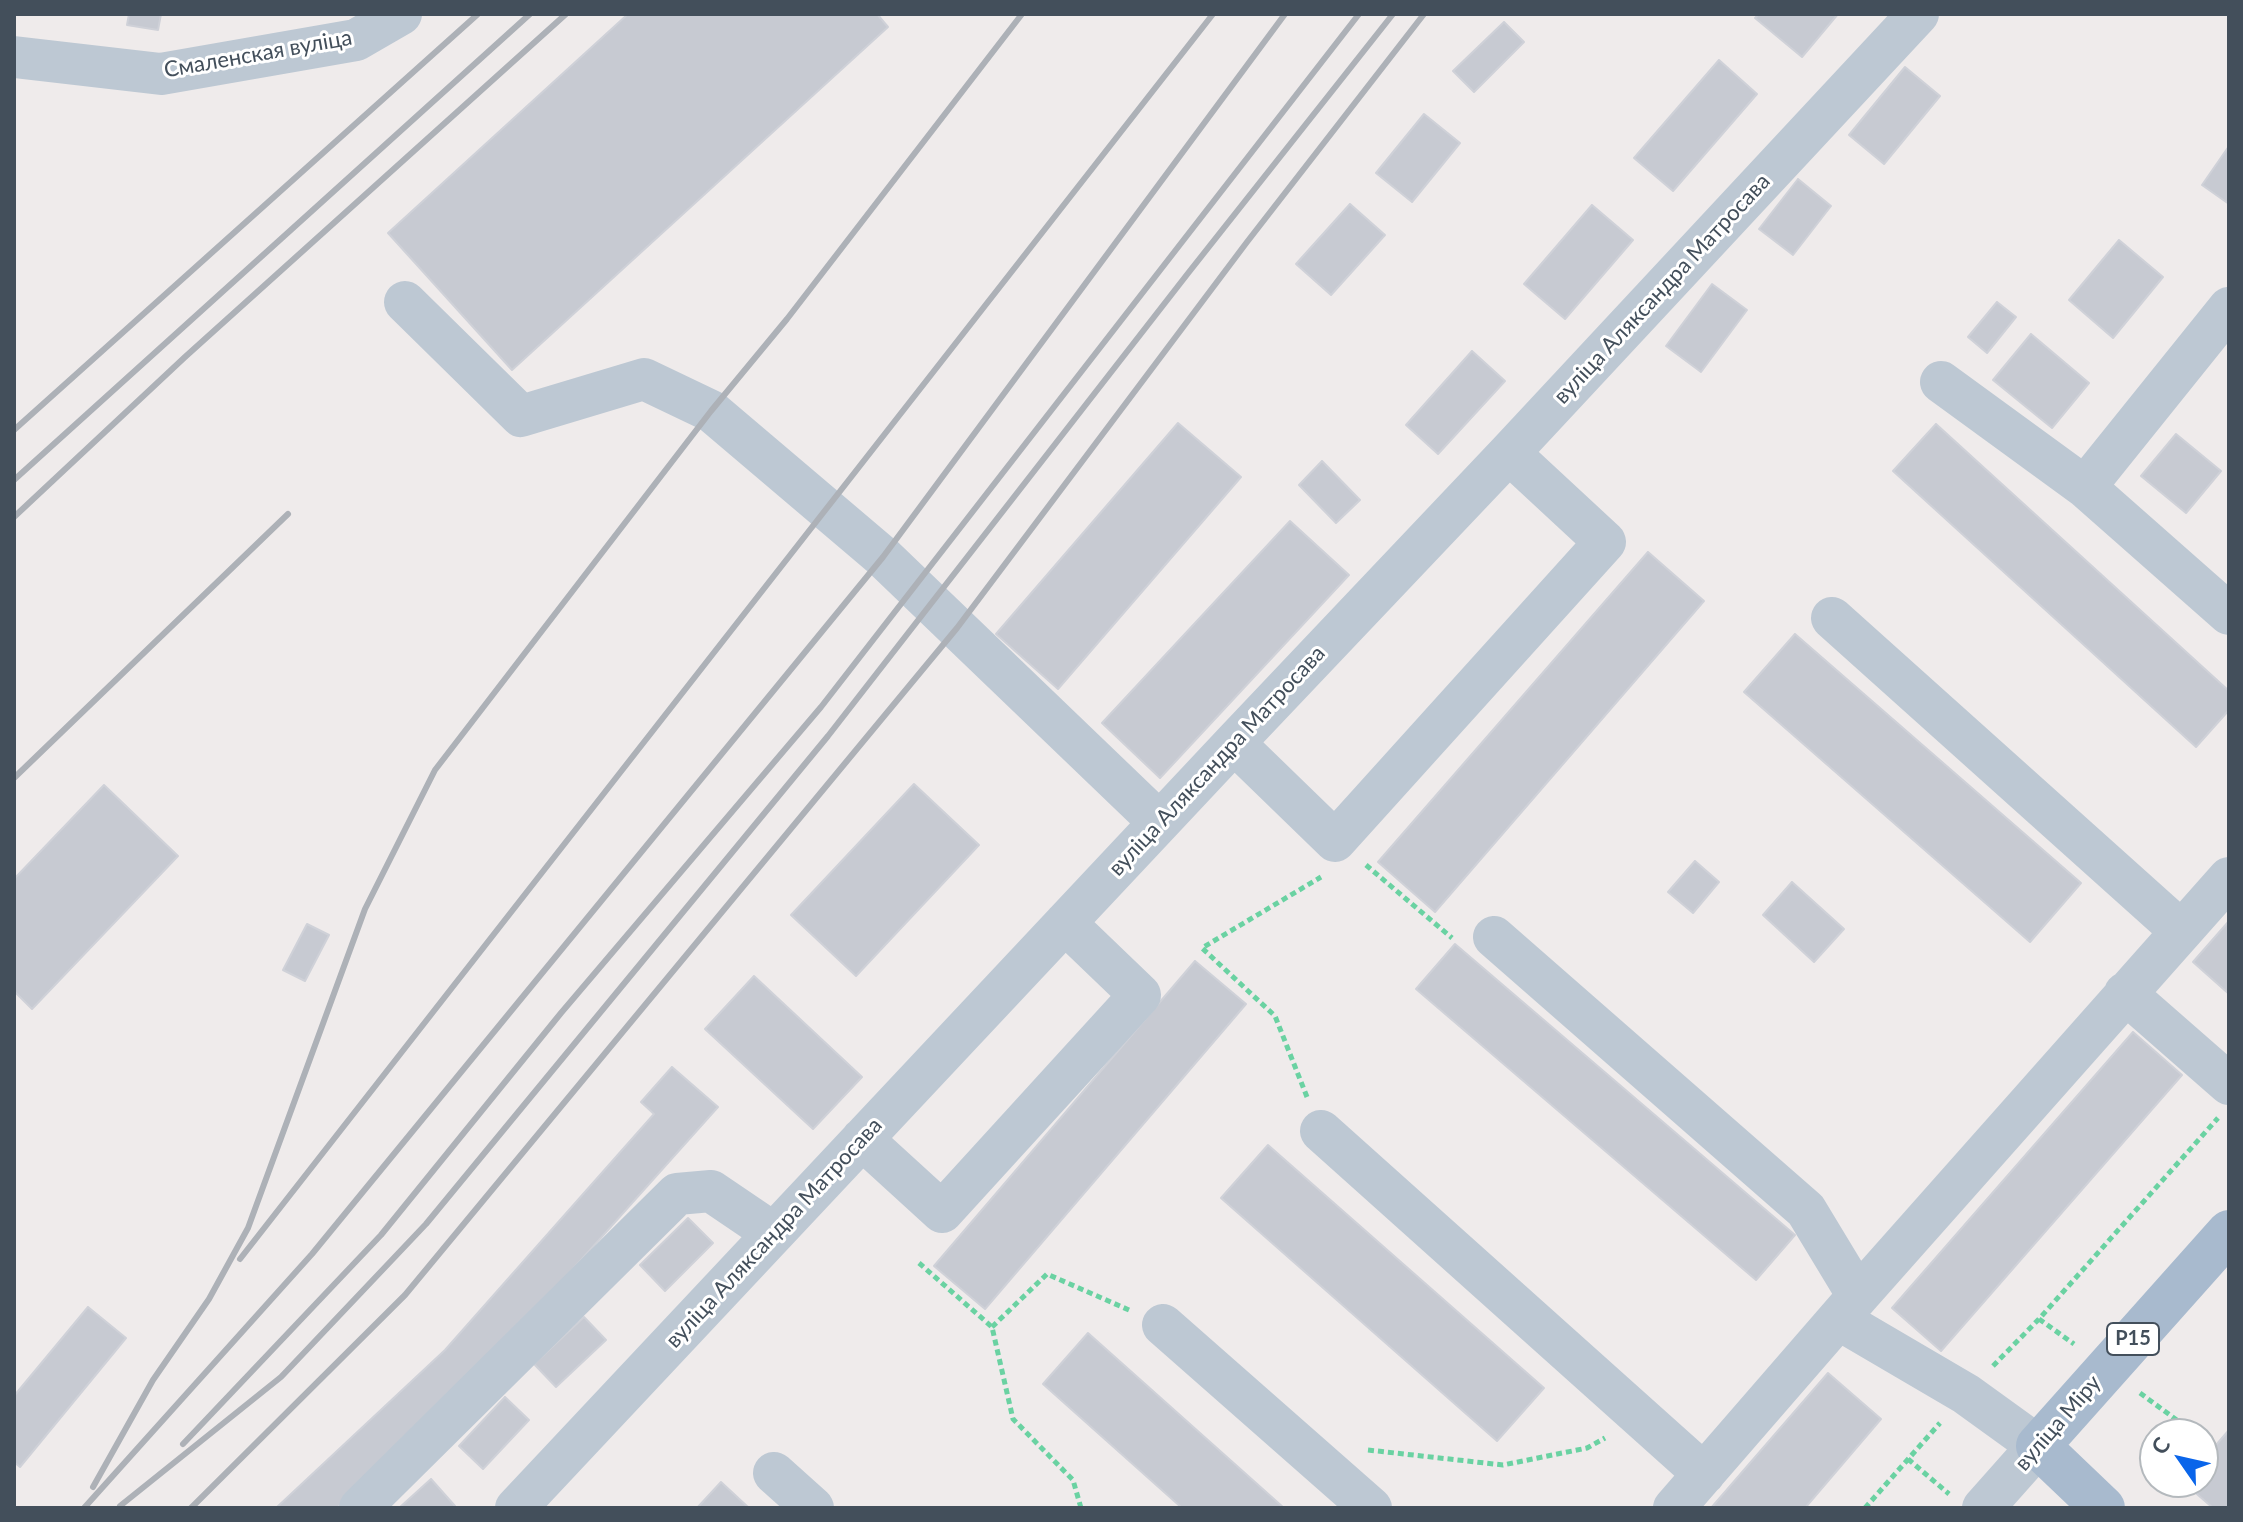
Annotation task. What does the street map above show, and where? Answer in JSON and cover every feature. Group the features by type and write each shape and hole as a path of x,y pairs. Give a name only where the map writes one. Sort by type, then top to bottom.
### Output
{"main road":[{"name":"вуліца Міру","path":"2038,1446 2229,1232"},
{"path":"2038,1446 2103,1508"}],"street":[{"name":"Смаленская вуліца","path":"14,57 161,74 356,40 401,14"},
{"name":"вуліца Аляксандра Матросава","path":"516,1508 1918,14"},
{"path":"405,302 521,416 644,379 711,411 883,557 1159,822"},
{"path":"2085,487 2229,308"},
{"path":"1941,382 2085,487 2229,614"},
{"path":"1234,743 1335,841 1605,542 1509,453"},
{"path":"1832,618 2181,931"},
{"path":"1674,1508 2229,878"},
{"path":"862,1139 942,1212 1140,995 1065,923"},
{"path":"1494,937 1806,1210 1848,1308 2038,1446"},
{"path":"2125,993 2224,1101"},
{"path":"1321,1131 1704,1474"},
{"path":"360,1508 677,1194 711,1191 773,1233"},
{"path":"1163,1325 1371,1508"},
{"name":"вуліца Міру","path":"1969,1503 2038,1446"},
{"path":"774,1473 813,1508"}],"path":[{"path":"1355,856 1452,938"},
{"path":"1321,1131 1275,1016 1202,948 1329,871"},
{"path":"1865,1508 1966,1394 2039,1319 2224,1101"},
{"path":"919,1263 992,1327 1013,1419 1073,1480 1081,1508"},
{"path":"992,1327 1047,1274 1163,1325"},
{"path":"1355,1449 1503,1465 1587,1448 1641,1417"},
{"path":"1908,1459 1969,1503"}],"building":[{"path":"129,14 161,14 158,30 127,25"},
{"path":"628,14 877,14 888,27 512,370 388,233"},
{"path":"1759,14 1838,14 1802,57 1755,18"},
{"path":"1504,22 1524,42 1474,92 1453,71"},
{"path":"1719,60 1757,94 1673,191 1634,158"},
{"path":"1905,67 1940,96 1884,164 1849,135"},
{"path":"1424,114 1460,143 1412,202 1376,173"},
{"path":"2229,146 2229,204 2202,185"},
{"path":"1798,179 1831,206 1793,255 1759,229"},
{"path":"1350,204 1385,235 1331,295 1296,264"},
{"path":"1592,205 1633,240 1565,319 1524,284"},
{"path":"2119,240 2163,277 2113,338 2069,300"},
{"path":"1712,284 1747,310 1701,372 1666,346"},
{"path":"1997,302 2016,317 1987,353 1968,337"},
{"path":"2031,334 2089,383 2052,428 1993,380"},
{"path":"1472,351 1505,381 1438,454 1406,425"},
{"path":"1178,423 1241,477 1058,689 996,634"},
{"path":"1936,424 2229,691 2229,710 2196,747 1893,471"},
{"path":"2176,434 2221,471 2186,513 2141,476"},
{"path":"1322,461 1360,500 1336,523 1299,485"},
{"path":"1290,521 1349,575 1160,778 1102,723"},
{"path":"1648,552 1704,601 1435,912 1378,862"},
{"path":"1795,634 2081,883 2030,942 1744,692"},
{"path":"914,784 979,845 856,976 791,915"},
{"path":"104,785 178,856 32,1009 14,991 14,879"},
{"path":"1695,861 1719,882 1693,913 1668,892"},
{"path":"1792,882 1844,929 1814,962 1763,915"},
{"path":"2229,921 2229,994 2193,962"},
{"path":"307,924 329,935 305,981 283,970"},
{"path":"1455,944 1795,1235 1756,1280 1416,989"},
{"path":"1195,961 1246,1004 985,1309 934,1266"},
{"path":"754,976 862,1077 813,1129 705,1029"},
{"path":"2133,1032 2182,1075 1941,1351 1892,1308"},
{"path":"672,1067 718,1107 487,1365 337,1508 276,1508 445,1350 654,1114 641,1102"},
{"path":"1268,1145 1544,1388 1497,1441 1221,1198"},
{"path":"688,1218 713,1243 665,1291 640,1265"},
{"path":"88,1307 126,1338 20,1467 14,1462 14,1396"},
{"path":"584,1317 606,1340 556,1387 534,1364"},
{"path":"1088,1333 1284,1508 1182,1508 1043,1384"},
{"path":"1828,1373 1881,1419 1805,1508 1711,1508"},
{"path":"505,1397 529,1420 483,1469 459,1446"},
{"path":"2229,1430 2229,1508 2213,1508 2201,1498 2219,1498 2219,1442"},
{"path":"431,1479 455,1506 399,1508"},
{"path":"721,1482 749,1508 697,1508"}],"railway":[{"path":"14,430 478,14"},
{"path":"14,480 530,14"},
{"path":"14,517 185,357 566,14"},
{"path":"93,1487 153,1380 209,1299 248,1228 365,909 435,770 1022,14"},
{"path":"240,1259 1213,14"},
{"path":"84,1508 312,1254 883,557 1285,14"},
{"path":"183,1444 381,1235 561,1013 821,707 1359,14"},
{"path":"120,1506 281,1377 426,1224 828,736 1393,14"},
{"path":"191,1508 405,1295 957,628 1247,242 1424,14"},
{"path":"14,778 288,514"}]}
